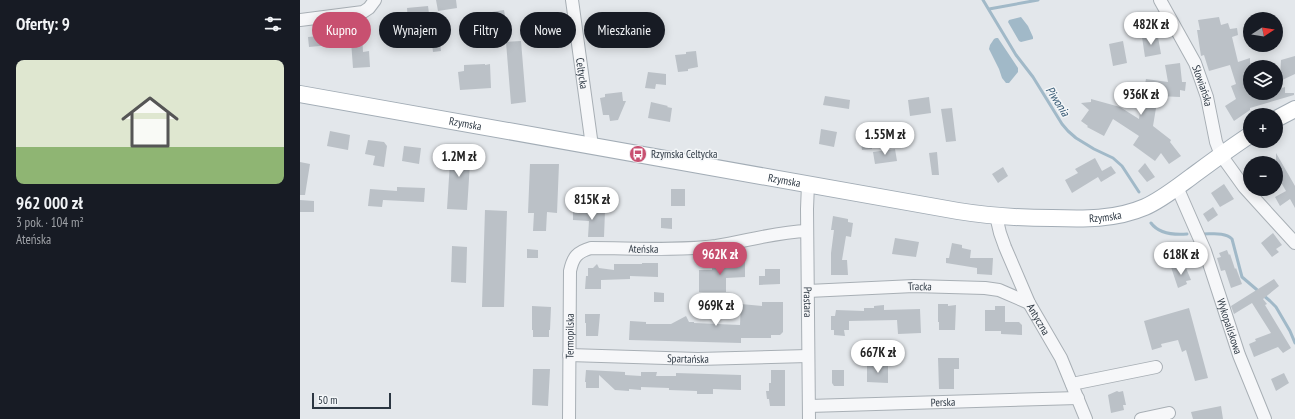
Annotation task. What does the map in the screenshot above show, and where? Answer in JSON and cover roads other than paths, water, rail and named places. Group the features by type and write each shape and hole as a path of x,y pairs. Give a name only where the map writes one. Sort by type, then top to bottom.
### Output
{"main road":[{"name":"Rzymska","path":"300,94 958,211 996,216 1067,219 1112,217 1144,207 1160,199 1243,140"},
{"path":"1283,115 1295,109"}],"street":[{"path":"300,20 363,12 369,8 375,0"},
{"name":"Celtycka","path":"572,0 592,146"},
{"name":"Słowiańska","path":"1160,0 1195,63 1207,97 1216,142 1221,155 1244,187 1295,243"},
{"name":"Prastara","path":"808,184 809,419"},
{"name":"Wykopaliskowa","path":"1177,188 1205,251 1239,355 1266,419"},
{"name":"Antyczna","path":"996,216 1005,247 1030,303 1061,358 1086,419"},
{"name":"Ateńska","path":"576,255 583,250 591,248 693,248 717,246 790,232 807,231"},
{"name":"Termopilska","path":"569,419 570,271 576,255"},
{"name":"Tracka","path":"808,291 914,286 985,288 999,290 1030,303"},
{"name":"Spartańska","path":"569,355 698,359 808,356"},
{"path":"1072,384 1156,367"},
{"name":"Perska","path":"809,406 1078,398"},
{"path":"1141,419 1169,413"}],"water":[{"path":"1021,17 1028,26 1033,39 1021,42 1019,41 1008,22 1009,20"},
{"path":"996,38 998,38 1018,68 1018,72 1009,83 1006,83 1002,78 989,49 990,45"}],"waterway":[{"name":"Piwonia","path":"983,0 1016,55 1033,77 1062,124 1076,138 1113,158 1122,166 1139,192"},
{"path":"989,9 1038,0"},
{"name":"Piwonia","path":"1151,223 1162,232 1187,234"},
{"name":"Piwonia","path":"1204,234 1222,234 1232,239 1242,277 1276,307 1295,343"}],"place":[{"name":"Rzymska Celtycka","path":"638,154"}]}
